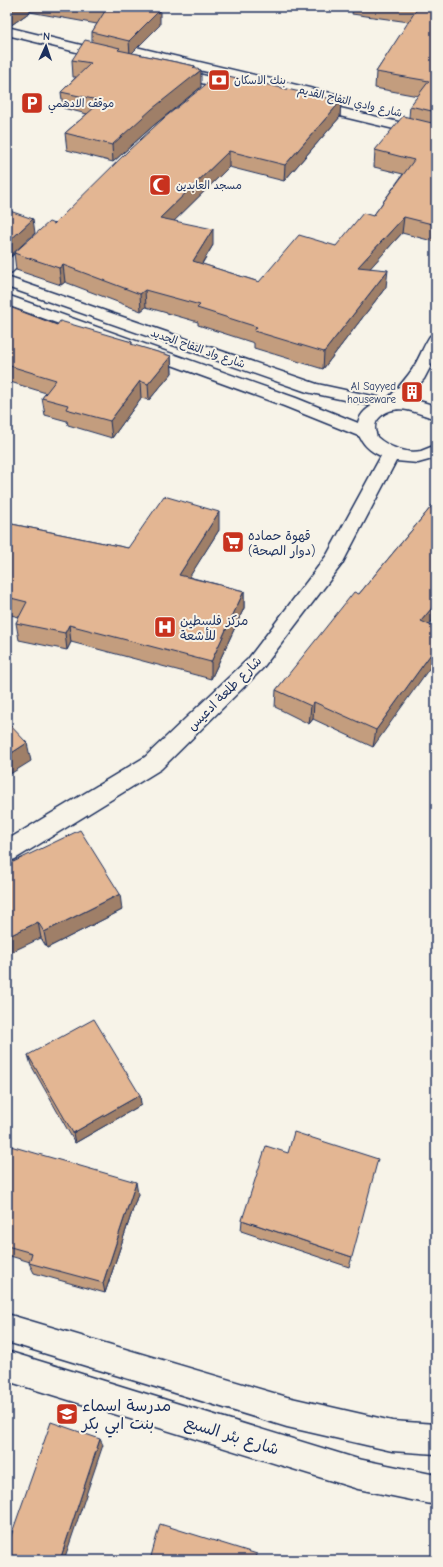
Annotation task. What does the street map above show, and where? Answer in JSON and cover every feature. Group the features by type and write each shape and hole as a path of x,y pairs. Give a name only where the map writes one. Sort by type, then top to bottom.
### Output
{"street":[{"name":"شارع وادي التفاح القديم","path":"7,18 344,100"},
{"name":"شارع وادي التفاح القديم","path":"7,31 436,135"},
{"path":"205,92 217,83"},
{"path":"7,269 46,233"},
{"name":"شارع واد التفاح الجديد","path":"7,282 313,388 391,405"},
{"name":"شارع واد التفاح الجديد","path":"7,300 290,402 367,433"},
{"path":"391,405 418,375 436,340"},
{"path":"435,411 418,405 391,405 370,416 366,425 367,433 372,441 380,448 391,454 416,457 436,451"},
{"name":"شارع طلعة ادعيس","path":"7,852 153,763 255,664 335,559 374,482 391,454"},
{"path":"7,1328 287,1412 392,1436 436,1439"},
{"name":"شارع بئر السبع","path":"7,1366 358,1474 436,1490"}],"building":[{"path":"7,7 15,7 7,12"},
{"path":"82,7 143,7 160,10 129,41 92,32 105,11"},
{"path":"418,7 436,7 436,112 410,106 429,81 376,72"},
{"path":"85,40 120,48 118,50 195,66 193,68 201,70 152,109 112,145 65,133 102,101 61,92 91,63 72,60"},
{"path":"219,74 341,101 285,165 229,151 160,218 213,229 193,261 259,282 299,235 336,246 363,213 373,216 414,160 375,150 403,116 436,124 436,225 404,217 358,267 388,270 324,352 254,331 257,327 197,308 200,305 145,290 140,294 63,265 59,268 14,253 49,222 54,224 129,150 164,118"},
{"path":"7,210 33,219 7,243"},
{"path":"7,306 57,325 60,321 132,342 131,344 171,356 148,384 140,381 110,421 66,409 68,405 42,398 56,380 7,365"},
{"path":"164,496 219,512 179,575 244,591 211,662 69,625 65,633 16,623 27,602 7,597 7,523 128,548"},
{"path":"436,501 436,603 421,621 436,628 436,647 376,730 314,702 311,706 276,690 354,592 359,594"},
{"path":"7,722 27,743 7,756"},
{"path":"80,830 120,894 44,932 38,922 7,937 7,865"},
{"path":"94,1019 140,1095 73,1133 28,1055"},
{"path":"294,1132 378,1159 352,1257 242,1220 266,1146 288,1153"},
{"path":"7,1145 136,1182 103,1283 29,1263 32,1253 7,1246"},
{"path":"51,1422 100,1439 60,1560 7,1560 7,1547"},
{"path":"160,1524 257,1554 256,1560 150,1560"}],"place":[{"name":"بنك الاسكان","path":"219,80"},
{"name":"موقف الادهمي","path":"32,103"},
{"name":"مسجد العابدين","path":"160,185"},
{"name":"Al Sayyed houseware","path":"412,392"},
{"name":"قهوة حماده (دوار الصحة)","path":"233,542"},
{"name":"مركز فلسطين للأشعة","path":"165,627"},
{"name":"مدرسة اسماء بنت ابي بكر","path":"67,1414"}]}
